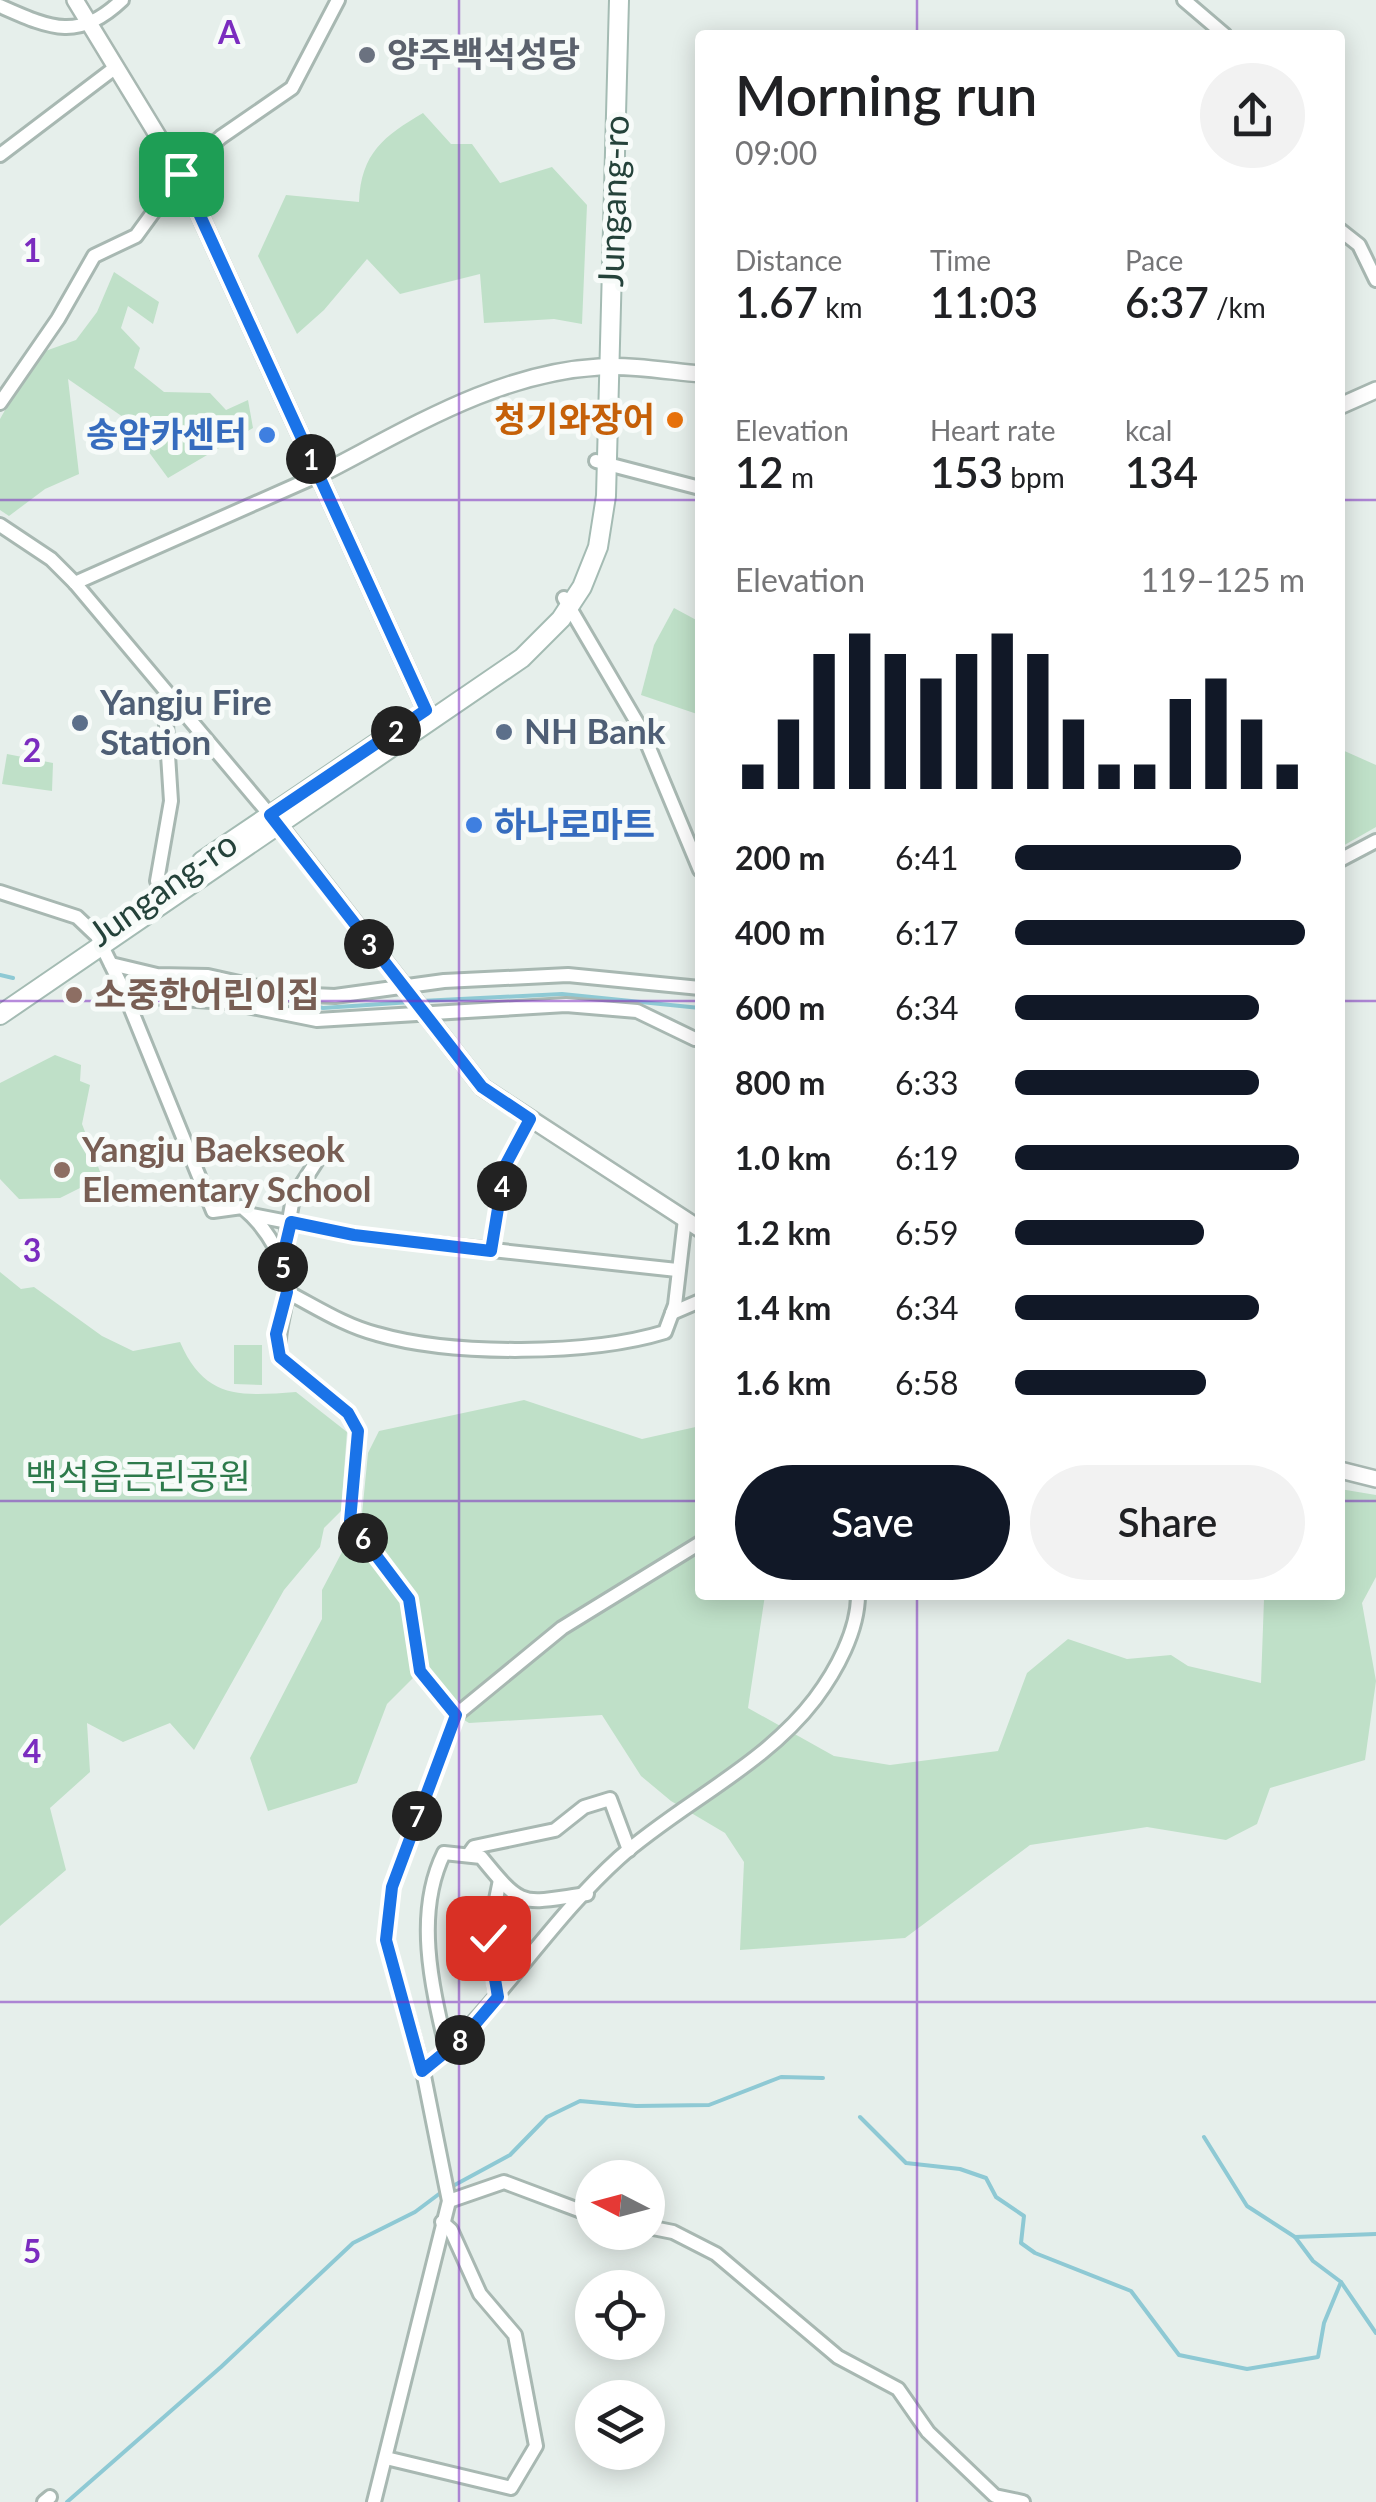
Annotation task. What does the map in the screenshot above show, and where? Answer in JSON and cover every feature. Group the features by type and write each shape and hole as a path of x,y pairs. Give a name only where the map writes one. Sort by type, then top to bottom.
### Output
{"main road":[{"name":"Jungang-ro","path":"100,941 161,888 500,677 567,602 588,545 602,462 611,0"},
{"name":"Jungang-ro","path":"606,367 620,0"},
{"name":"Jungang-ro","path":"0,1001 173,893 426,710 520,650 567,602"},
{"name":"Jungang-ro","path":"0,1015 57,968"}],"street":[{"path":"75,0 181,174 426,710"},
{"path":"0,6 40,24 90,25 122,0"},
{"path":"0,403 58,319 94,256 136,236 181,174 221,137 292,88 338,0"},
{"path":"1184,0 1219,30"},
{"path":"0,156 116,67"},
{"path":"1345,235 1370,260 1376,280"},
{"path":"612,286 620,355 637,364 695,377"},
{"path":"75,582 319,474 500,386 531,377 606,367 695,377"},
{"path":"1345,404 1376,390"},
{"path":"602,462 695,487"},
{"path":"0,525 51,558 75,582 274,821 482,1087 695,1226"},
{"path":"567,602 642,731 695,858"},
{"path":"161,888 157,881 170,801 166,724 173,699"},
{"path":"1345,857 1376,841"},
{"path":"0,892 77,917 100,941 213,1211 242,1207 252,1215 282,1260"},
{"path":"113,967 157,975 221,978 288,994 335,996 568,974 695,987"},
{"path":"125,994 227,1002 317,1020 566,1005 637,1010 695,1039"},
{"path":"491,1251 505,1166 530,1119"},
{"path":"318,1159 293,1198 282,1260 287,1292 276,1334 280,1357 348,1413 358,1431 350,1521 409,1599 420,1671 456,1715"},
{"path":"252,1215 354,1235 677,1270"},
{"path":"287,1292 377,1334 471,1348 538,1348 644,1338 665,1332 672,1313 685,1219"},
{"path":"672,1313 695,1303"},
{"path":"1345,1471 1376,1478"},
{"path":"374,2502 448,2199 422,2071 386,1940 392,1887 456,1715 562,1628 695,1545"},
{"path":"422,2071 447,2051 498,1997 630,1850 757,1755 814,1701 845,1650 857,1600"},
{"path":"469,1854 474,1847 555,1830 584,1807 610,1800 630,1850"},
{"path":"447,2051 434,1996 427,1919 432,1876 444,1852 480,1857 526,1903 587,1894"},
{"path":"498,1997 488,1938 500,1880"},
{"path":"448,2199 504,2182 575,2209"},
{"path":"386,2458 511,2488 536,2446 515,2336 480,2294 451,2230 442,2222"},
{"path":"665,2231 716,2254 838,2357 898,2389 928,2432 996,2496 1023,2502"}],"green space":[{"path":"423,113 451,144 472,144 500,183 552,167 587,205 582,324 554,319 484,323 480,274 400,294 367,259 324,310 297,334 258,256 286,195 359,202 364,171 377,148"},
{"path":"114,272 159,302 153,324 128,306 121,328 140,348 134,368 164,392 210,393 226,410 248,400 253,428 168,478 123,417 68,379 79,474 45,489 9,516 0,510 0,419 37,354 76,340 97,312"},
{"path":"674,608 695,619 695,713 641,695 654,645"},
{"path":"1345,751 1376,765 1376,827 1345,845"},
{"path":"7,754 53,763 52,791 2,784"},
{"path":"55,1055 81,1065 80,1081 90,1085 82,1124 102,1177 60,1198 19,1199 0,1179 0,1083"},
{"name":"백석읍근린공원","path":"0,1272 21,1289 34,1287 102,1336 133,1351 180,1342 201,1375 213,1384 242,1393 296,1392 347,1432 341,1511 324,1528 320,1547 284,1590 194,1750 170,1723 123,1742 87,1723 90,1772 50,1808 66,1870 0,1926"},
{"path":"234,1345 262,1345 262,1385 234,1384"},
{"path":"524,1400 642,1439 695,1427 695,1600 764,1600 748,1708 834,1756 890,1765 998,1751 1027,1673 1068,1639 1127,1659 1171,1655 1188,1666 1261,1683 1264,1600 1345,1600 1345,1490 1376,1495 1376,1577 1362,1603 1376,1681 1365,1760 1270,1788 1257,1824 1226,1840 1147,1827 1030,1845 905,1938 740,1950 744,1862 725,1833 671,1801 641,1776 602,1715 469,1723 456,1715 420,1671 387,1704 357,1783 268,1811 250,1758 322,1619 322,1590 362,1514 368,1453 379,1431"}],"waterway":[{"path":"0,975 13,978"},
{"path":"145,986 249,992 323,1008 411,1002"},
{"path":"421,1001 562,994 695,1007"},
{"path":"451,2187 510,2155 547,2117 580,2101 636,2106 709,2105 781,2077 823,2078"},
{"path":"860,2117 906,2163 960,2169 986,2178 996,2197 1024,2216 1021,2243 1035,2253 1131,2291 1179,2355 1247,2369 1318,2357 1324,2323 1341,2282 1313,2261 1295,2237"},
{"path":"1204,2137 1247,2206 1295,2237 1376,2234"},
{"path":"67,2502 221,2367 353,2243 415,2212 443,2191"},
{"path":"1341,2282 1376,2333"}],"place":[{"name":"양주백석성당","path":"367,55"},
{"name":"청기와장어","path":"675,420"},
{"name":"송암카센터","path":"267,435"},
{"name":"Yangju Fire Station","path":"80,723"},
{"name":"NH Bank","path":"504,732"},
{"name":"하나로마트","path":"474,825"},
{"name":"소중한어린이집","path":"74,995"},
{"name":"Yangju Baekseok Elementary School","path":"62,1170"}],"route":[{"path":"181,174 426,710 270,815 482,1087 530,1119 505,1166 491,1251 354,1235 291,1222 282,1260 287,1292 276,1334 280,1357 294,1373 348,1413 358,1431 350,1521 409,1599 420,1671 456,1715 392,1887 386,1940 422,2071 465,2036 498,1997 488,1938"}]}
